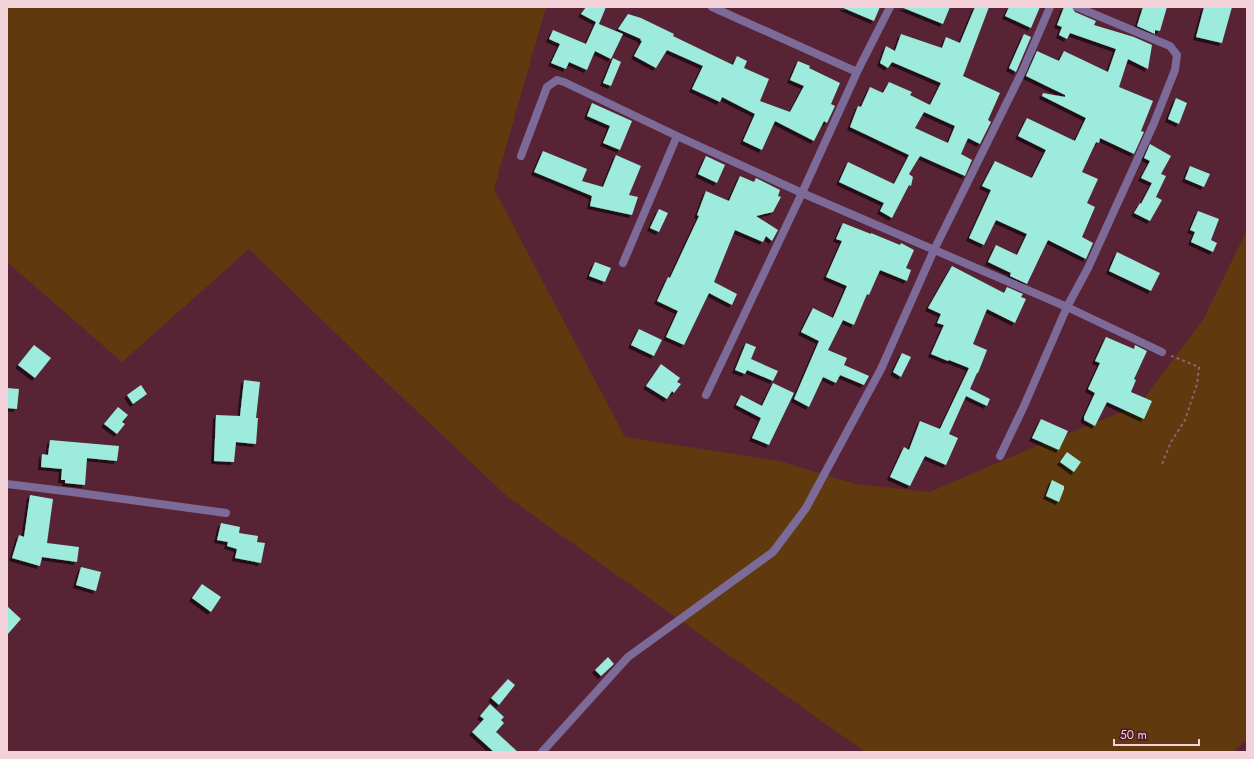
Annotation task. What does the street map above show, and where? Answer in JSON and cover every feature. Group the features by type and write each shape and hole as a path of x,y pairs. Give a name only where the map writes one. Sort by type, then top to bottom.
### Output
{"street":[{"path":"712,7 857,72"},
{"path":"706,395 802,193 857,72 890,7"},
{"path":"542,752 628,657 773,552 806,508 881,369 934,250 1023,70 1050,7"},
{"path":"1000,456 1024,406 1067,307 1088,268 1154,124 1174,70 1177,55 1170,46 1076,7"},
{"path":"521,156 547,87 557,80 564,82 802,193 1067,307 1162,352"},
{"path":"623,263 677,136"},
{"path":"7,484 226,513"}],"path":[{"path":"1162,352 1199,366 1197,384 1185,420 1171,442 1162,464"}],"shaded area":[{"path":"7,7 546,7 494,189 625,437 779,461 856,484 930,492 1027,450 1139,405 1203,320 1247,230 1247,739 1233,752 865,752 509,498 388,384 249,249 122,362 7,262"}],"building":[{"path":"586,7 606,7 599,24 623,34 611,59 595,51 587,70 569,62 566,69 551,63 560,44 549,39 553,30 586,44 596,22 581,14"},
{"path":"841,7 880,7 874,21"},
{"path":"901,7 950,7 943,24"},
{"path":"975,7 989,7 963,76 1000,93 988,120 991,122 980,144 968,138 961,154 972,160 965,176 920,156 909,174 913,177 911,186 909,185 892,218 880,211 884,203 839,182 848,162 894,184 909,155 850,127 858,106 861,107 870,87 883,93 889,82 912,92 910,95 930,105 941,83 892,62 888,68 880,63 886,46 895,51 901,34 942,48 946,37 960,43","holes":["924,112 955,126 948,143 915,128"]},
{"path":"1009,7 1040,7 1031,28 1005,16"},
{"path":"1064,7 1072,7 1075,12 1096,21 1094,25 1134,37 1152,45 1148,69 1128,59 1119,87 1153,101 1141,131 1144,132 1134,154 1100,138 1099,143 1096,142 1082,172 1098,179 1087,203 1095,207 1082,237 1093,243 1086,259 1048,240 1027,284 1010,276 1011,273 988,262 996,245 1017,255 1027,234 996,220 984,245 969,238 991,190 982,186 995,161 1032,178 1046,150 1018,136 1027,118 1075,141 1086,118 1042,96 1043,93 1065,97 1065,95 1026,76 1037,51 1059,61 1064,51 1108,72 1116,49 1070,33 1067,39 1059,35 1062,27 1057,25"},
{"path":"1143,7 1167,7 1160,31 1155,30 1155,34 1137,26"},
{"path":"1204,7 1232,7 1222,43 1196,37"},
{"path":"628,14 641,18 674,34 673,36 733,65 737,56 747,61 744,68 769,79 760,101 790,112 804,86 790,80 798,61 810,66 809,68 840,83 831,104 835,106 827,123 824,121 814,141 775,121 762,150 743,141 755,114 722,97 720,102 692,89 703,66 667,50 656,68 634,56 642,41 640,40 641,39 618,29"},
{"path":"1024,34 1031,37 1016,72 1009,68"},
{"path":"613,58 621,62 611,86 603,83"},
{"path":"1176,98 1187,103 1179,124 1168,119"},
{"path":"592,103 632,121 620,150 603,143 610,126 587,116"},
{"path":"1150,144 1171,156 1161,174 1166,176 1156,197 1162,200 1150,221 1134,213 1140,203 1141,204 1152,183 1141,178 1150,161 1144,158"},
{"path":"543,151 587,169 582,181 603,187 616,155 641,166 629,195 638,197 632,215 590,206 592,196 534,172"},
{"path":"706,156 725,165 717,183 698,174"},
{"path":"1190,166 1210,174 1204,187 1185,179"},
{"path":"740,176 754,182 756,178 780,190 778,196 781,197 773,212 756,216 778,230 772,241 766,236 763,242 735,230 714,282 737,294 732,305 709,293 684,345 666,337 678,311 657,301 668,277 670,278 699,216 697,215 706,191 729,201"},
{"path":"659,209 668,213 659,232 650,228"},
{"path":"1198,211 1219,219 1211,240 1217,243 1213,252 1191,242 1195,232 1190,230"},
{"path":"843,223 900,245 901,243 914,250 906,268 911,270 907,281 880,270 869,295 867,294 854,325 843,320 828,350 847,358 844,365 869,376 864,385 840,375 836,383 823,377 809,407 794,399 819,341 801,332 813,308 833,318 847,286 826,277 842,241 836,239"},
{"path":"1117,252 1160,273 1151,291 1109,271"},
{"path":"595,262 611,268 605,282 589,276"},
{"path":"952,266 1004,293 1007,287 1023,294 1021,297 1026,299 1015,323 987,309 973,344 987,350 970,389 990,399 987,406 966,396 949,434 958,438 946,465 925,456 910,486 890,477 904,447 909,450 920,421 940,429 969,368 931,354 944,325 937,323 941,314 928,308"},
{"path":"639,329 662,340 654,356 631,345"},
{"path":"1106,337 1134,349 1135,345 1147,351 1134,379 1136,380 1131,392 1152,401 1144,419 1107,402 1095,426 1084,420 1095,393 1088,389 1100,363 1095,361"},
{"path":"746,343 756,347 751,359 778,371 773,381 747,370 745,374 735,370"},
{"path":"34,345 51,358 35,378 18,365"},
{"path":"902,353 911,357 901,377 893,372"},
{"path":"661,364 680,378 677,382 681,384 674,393 672,391 667,399 646,386"},
{"path":"244,380 260,382 256,418 258,418 256,444 236,442 234,462 214,461 216,415 240,416"},
{"path":"773,383 794,393 769,445 752,438 761,418 736,405 741,395 762,406"},
{"path":"141,385 147,394 133,404 127,395"},
{"path":"7,388 19,389 17,409 7,408"},
{"path":"118,407 128,415 122,422 125,424 117,434 104,424"},
{"path":"1041,419 1068,431 1059,450 1032,438"},
{"path":"50,440 119,446 117,461 87,458 85,485 65,483 65,480 61,480 62,469 41,467 42,454 48,455"},
{"path":"1067,452 1081,462 1074,472 1060,462"},
{"path":"1052,480 1064,486 1059,502 1046,496"},
{"path":"30,495 53,499 47,543 79,547 77,562 42,557 40,566 12,558 19,535 24,537"},
{"path":"221,523 240,527 239,533 258,536 257,542 265,543 261,563 235,558 237,549 227,546 228,542 217,540"},
{"path":"81,567 101,572 96,591 76,585"},
{"path":"202,584 221,597 211,612 192,598"},
{"path":"7,606 21,619 7,635"},
{"path":"608,657 614,664 601,676 595,670"},
{"path":"508,679 515,685 499,705 491,698"},
{"path":"490,704 504,717 501,720 504,723 496,732 518,752 494,752 472,732 484,719 480,716"}]}
